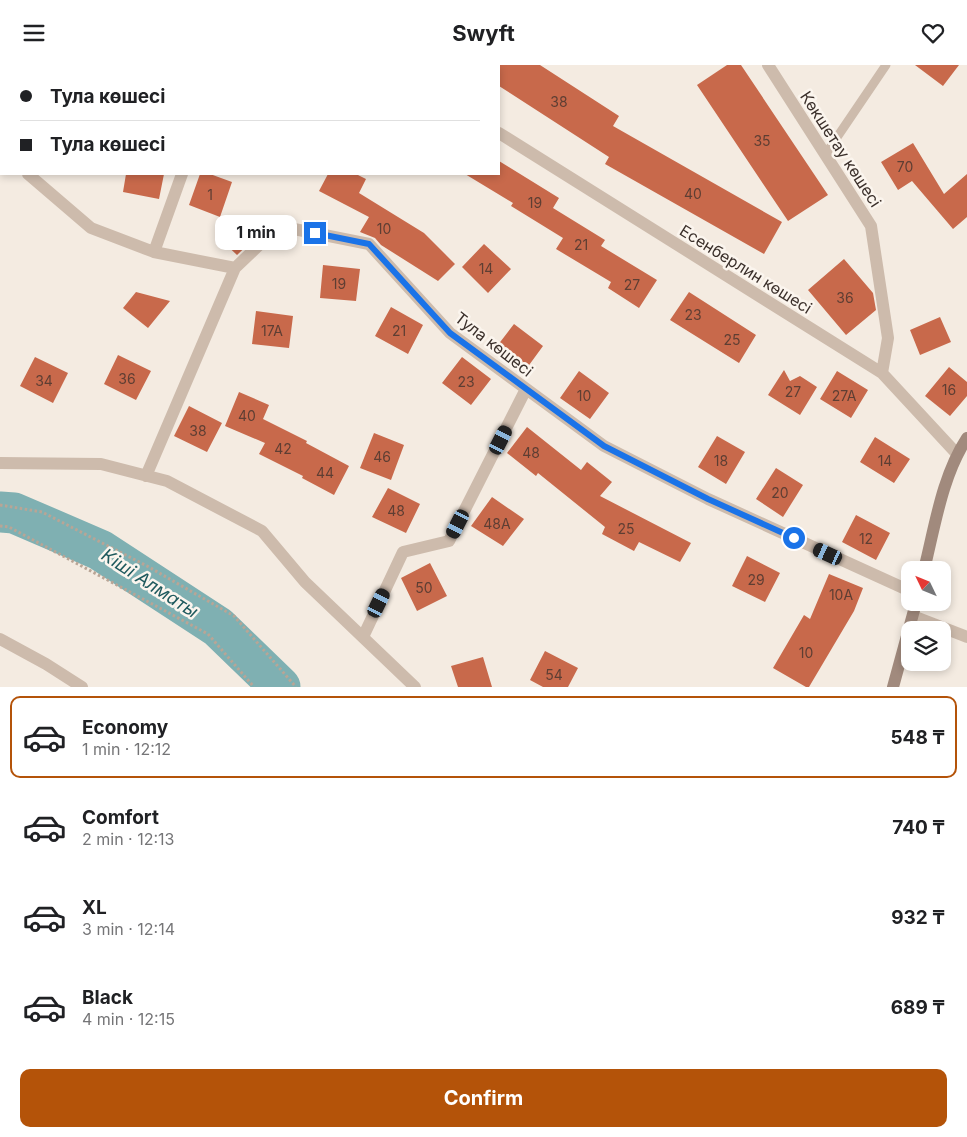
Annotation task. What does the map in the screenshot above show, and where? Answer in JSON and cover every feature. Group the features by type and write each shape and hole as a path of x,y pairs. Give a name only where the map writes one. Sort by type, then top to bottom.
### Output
{"main road":[{"path":"926,561 944,492 957,454 967,438"},
{"path":"894,687 914,611"}],"street":[{"name":"Көкшетау көшесі","path":"768,65 871,226 888,338 882,373"},
{"name":"Есенберлин көшесі","path":"500,134 882,373 957,454"},
{"path":"29,175 91,228 154,252 235,268 146,476"},
{"path":"154,252 182,175"},
{"name":"Тула көшесі","path":"235,268 279,226 369,244 450,333 604,446 708,499 901,587"},
{"path":"362,637 403,552 449,541 526,389"},
{"path":"0,463 101,464 167,481 262,531 306,583 415,687"},
{"path":"913,616 967,637"},
{"path":"0,639 46,663 82,687"}],"lane":[{"path":"825,155 886,65"}],"path":[{"path":"0,505 42,512 147,566 234,616 296,687"},
{"path":"0,526 9,527 17,531 208,634 254,687"}],"building":[{"path":"500,65 540,65 619,116 613,126 782,222 764,254 605,164 609,157 500,87"},
{"path":"727,65 741,65 828,195 788,221 697,85"},
{"path":"915,65 959,65 943,86"},
{"path":"913,143 944,194 967,174 967,217 953,229 912,181 898,190 881,162"},
{"path":"500,162 559,198 553,208 605,240 601,246 657,280 639,308 608,288 611,282 556,249 563,238 511,206 513,203 467,175 500,175"},
{"path":"126,175 164,175 159,199 123,192"},
{"path":"200,175 213,175 232,182 220,217 189,205"},
{"path":"327,175 358,175 366,179 359,193 424,233 455,264 438,281 381,245 375,238 360,232 369,217 319,191"},
{"path":"238,220 256,237 237,255 220,239"},
{"path":"484,244 511,269 488,293 462,267"},
{"path":"844,259 873,293 876,310 846,335 808,290"},
{"path":"323,265 360,269 356,301 320,298"},
{"path":"136,292 170,301 148,328 123,308"},
{"path":"689,292 756,335 739,363 670,320"},
{"path":"391,307 423,325 408,354 375,336"},
{"path":"256,311 293,316 289,348 252,344"},
{"path":"940,317 951,342 920,355 910,330"},
{"path":"514,324 543,346 524,372 494,350"},
{"path":"118,355 151,371 136,400 104,384"},
{"path":"35,357 68,373 53,403 20,386"},
{"path":"462,357 491,379 471,405 442,383"},
{"path":"949,367 967,382 967,396 950,416 925,396"},
{"path":"784,370 790,381 800,376 817,387 800,415 768,395"},
{"path":"579,371 609,393 590,419 560,398"},
{"path":"837,371 868,390 851,418 820,399"},
{"path":"239,392 269,405 263,419 307,441 306,443 349,466 334,495 302,478 303,476 259,454 265,443 225,426"},
{"path":"189,406 222,423 207,452 174,436"},
{"path":"527,427 581,470 587,462 612,482 600,496 691,543 680,562 639,542 634,551 602,534 605,527 538,473 536,476 507,453"},
{"path":"374,433 404,445 391,480 360,468"},
{"path":"717,436 745,452 726,484 698,467"},
{"path":"875,437 910,459 894,483 860,462"},
{"path":"776,468 803,485 783,517 756,499"},
{"path":"388,488 420,504 406,533 372,517"},
{"path":"492,497 524,519 503,546 471,526"},
{"path":"856,515 890,533 876,560 842,542"},
{"path":"747,556 780,573 765,602 732,586"},
{"path":"430,563 447,596 417,611 401,578"},
{"path":"829,574 863,588 854,611 809,687 806,687 773,668 804,615 810,619"},
{"path":"545,651 578,668 568,687 543,687 530,680"},
{"path":"483,657 492,687 458,687 451,666"}],"waterway":[{"name":"Кіші Алматы","path":"0,512 14,513 100,550 218,627 280,687"}],"route":[{"path":"315,233 369,244 450,333 604,446 708,499 794,538"}]}
